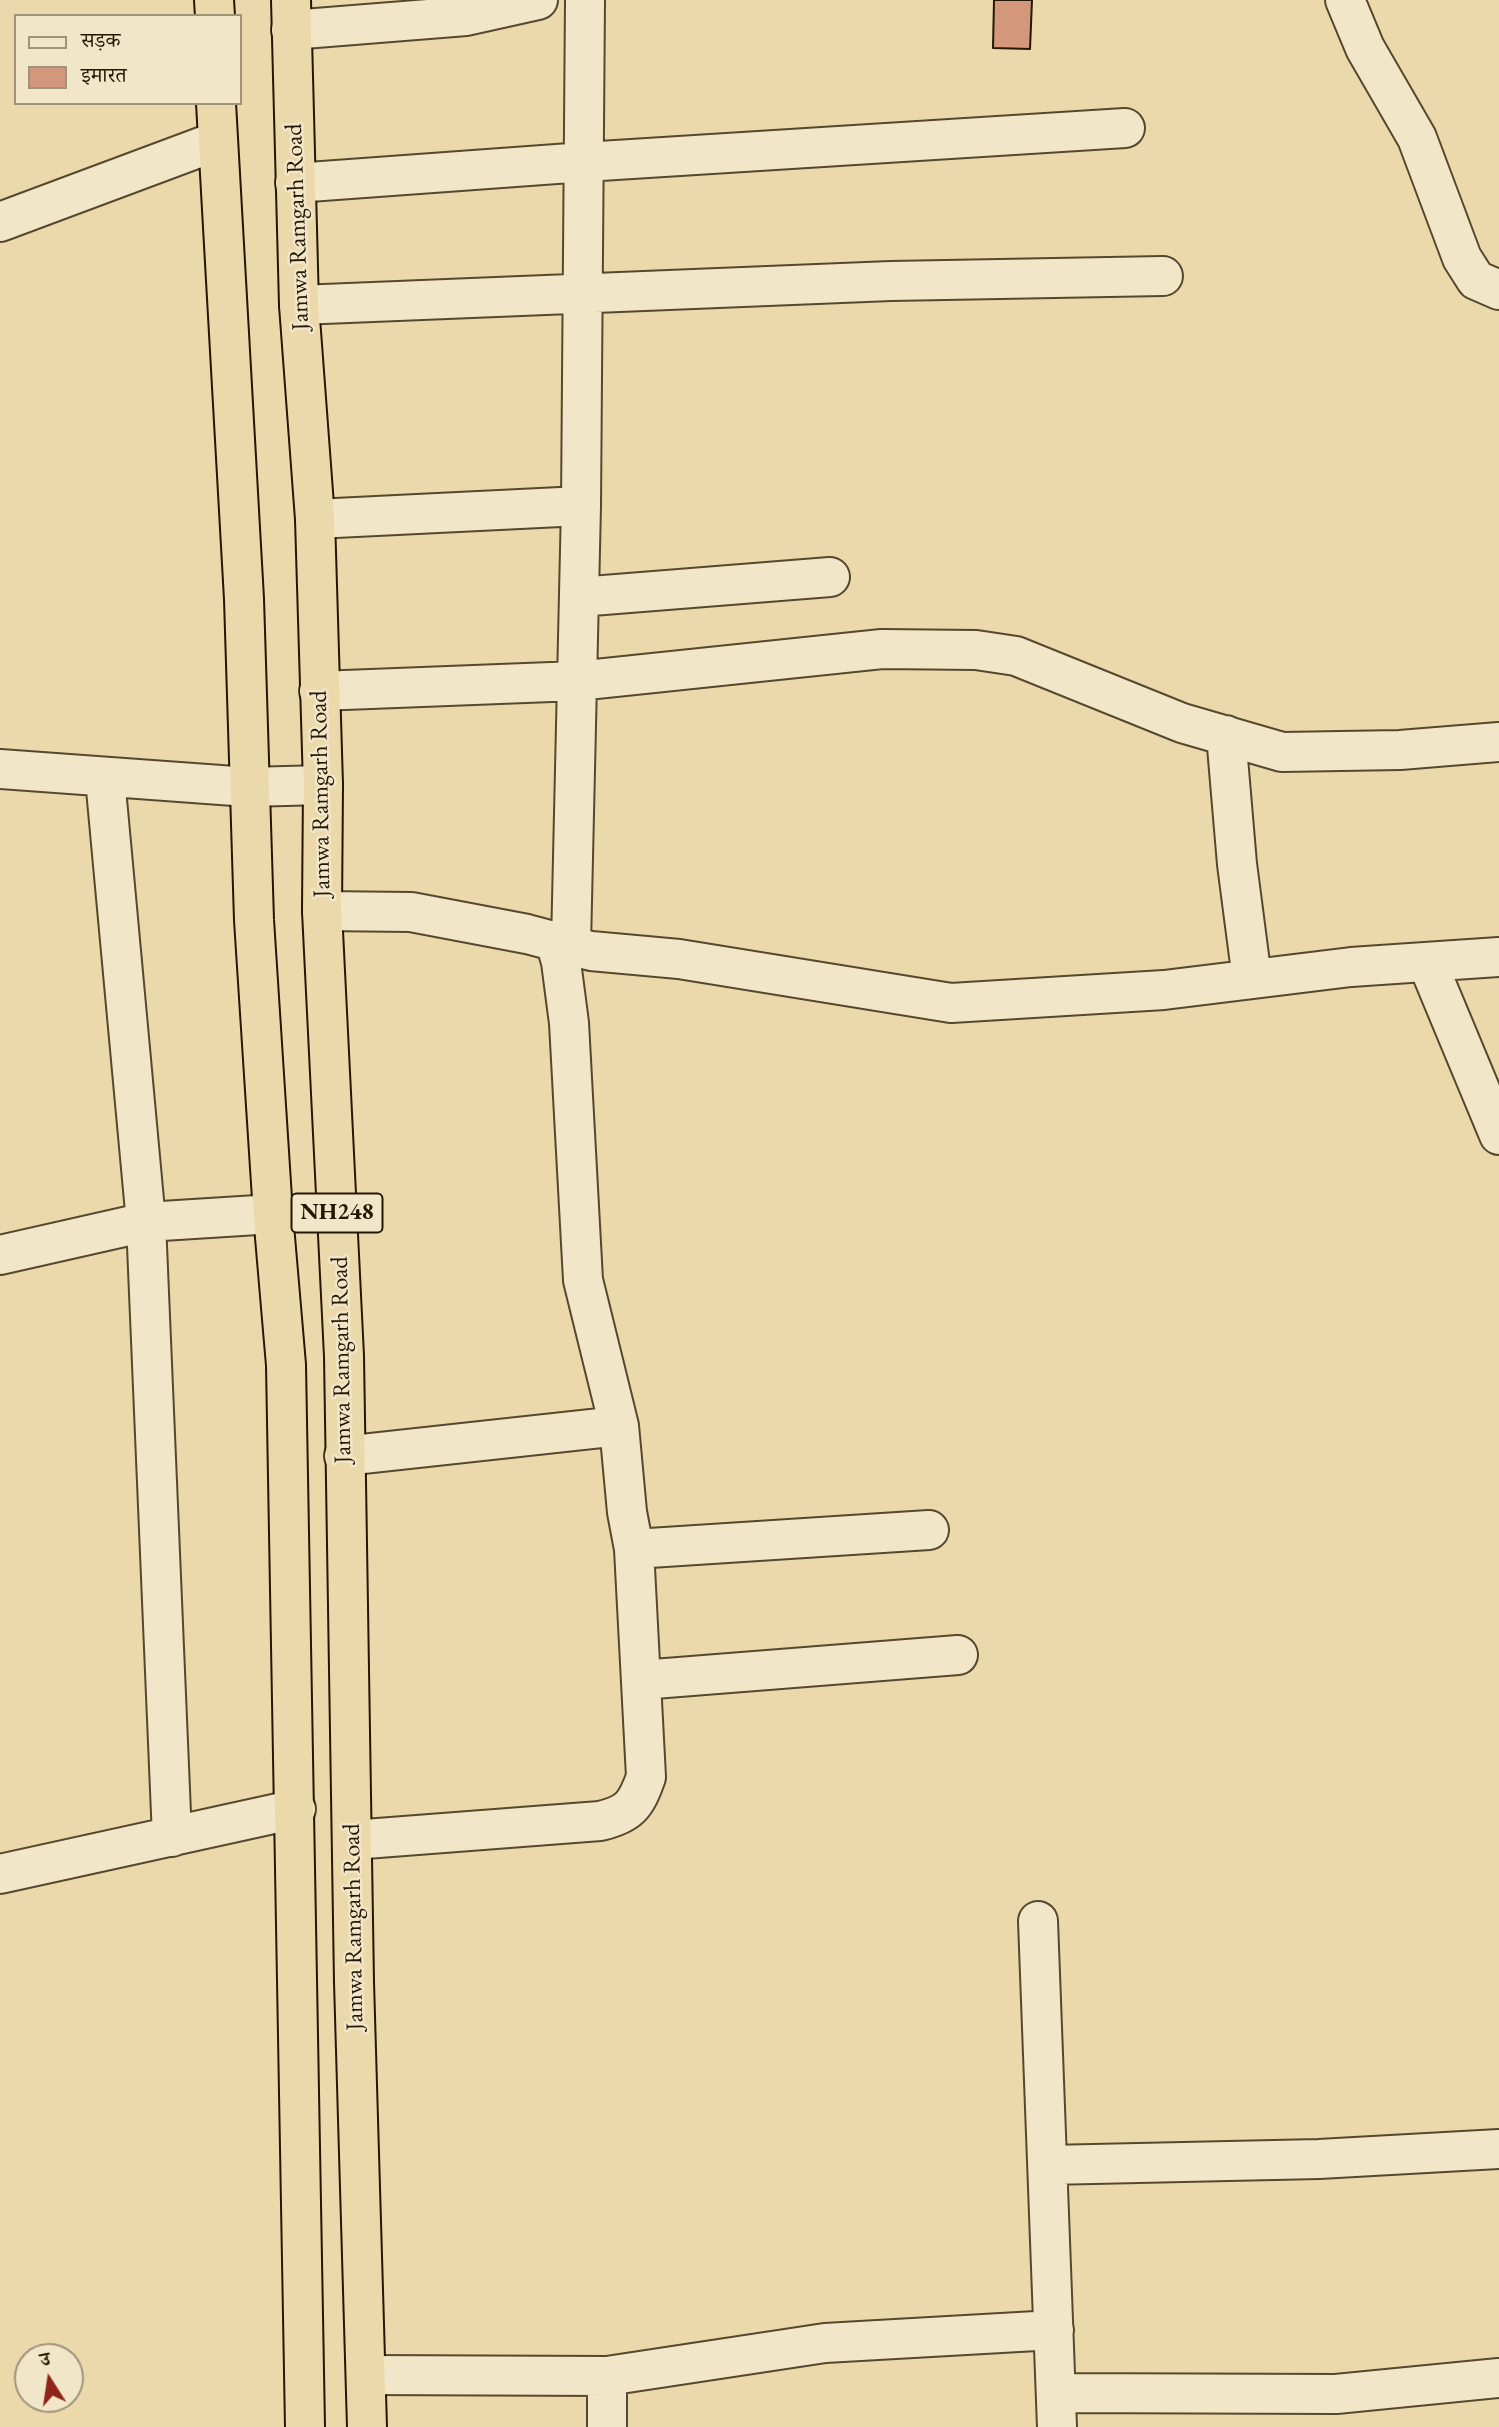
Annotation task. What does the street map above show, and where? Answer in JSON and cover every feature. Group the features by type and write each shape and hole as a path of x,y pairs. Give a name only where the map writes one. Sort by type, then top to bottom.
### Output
{"highway":[{"name":"Jamwa Ramgarh Road","path":"291,15 299,305 315,519 323,785 322,911 344,1342 352,1840 367,2427"},
{"name":"NH248","path":"216,105 244,599 248,788 273,1214 286,1365 305,2427"}],"street":[{"path":"291,15 466,16 538,0"},
{"path":"352,1840 600,1821 621,1816 639,1799 646,1777 634,1549 627,1512 619,1426 583,1280 569,1023 561,962 577,681 585,0"},
{"path":"1345,0 1365,48 1417,138 1462,258 1476,279 1499,290"},
{"path":"295,183 1125,128"},
{"path":"0,222 217,141"},
{"path":"299,305 891,281 1163,276"},
{"path":"315,519 581,506"},
{"path":"579,597 830,577"},
{"path":"319,691 577,681 882,649 976,650 1016,656 1182,723 1282,752 1400,750 1499,742"},
{"path":"1226,735 1237,864 1252,979"},
{"path":"0,769 248,788 323,785"},
{"path":"104,778 146,1222 172,1837"},
{"path":"322,911 411,912 592,951 680,959 951,1003 1164,990 1252,979 1499,957"},
{"path":"1427,962 1499,1135"},
{"path":"0,1255 146,1222 273,1214"},
{"path":"344,1456 619,1426"},
{"path":"634,1549 929,1530"},
{"path":"641,1680 958,1655"},
{"path":"0,1874 296,1809"},
{"path":"1038,1921 1056,2410 1336,2394 1499,2378"},
{"path":"1048,2165 1320,2159 1499,2148"},
{"path":"366,2375 607,2376 825,2343 1054,2330"},
{"path":"607,2376 607,2427"}],"building":[{"path":"994,0 1032,0 1030,49 993,48"}]}
